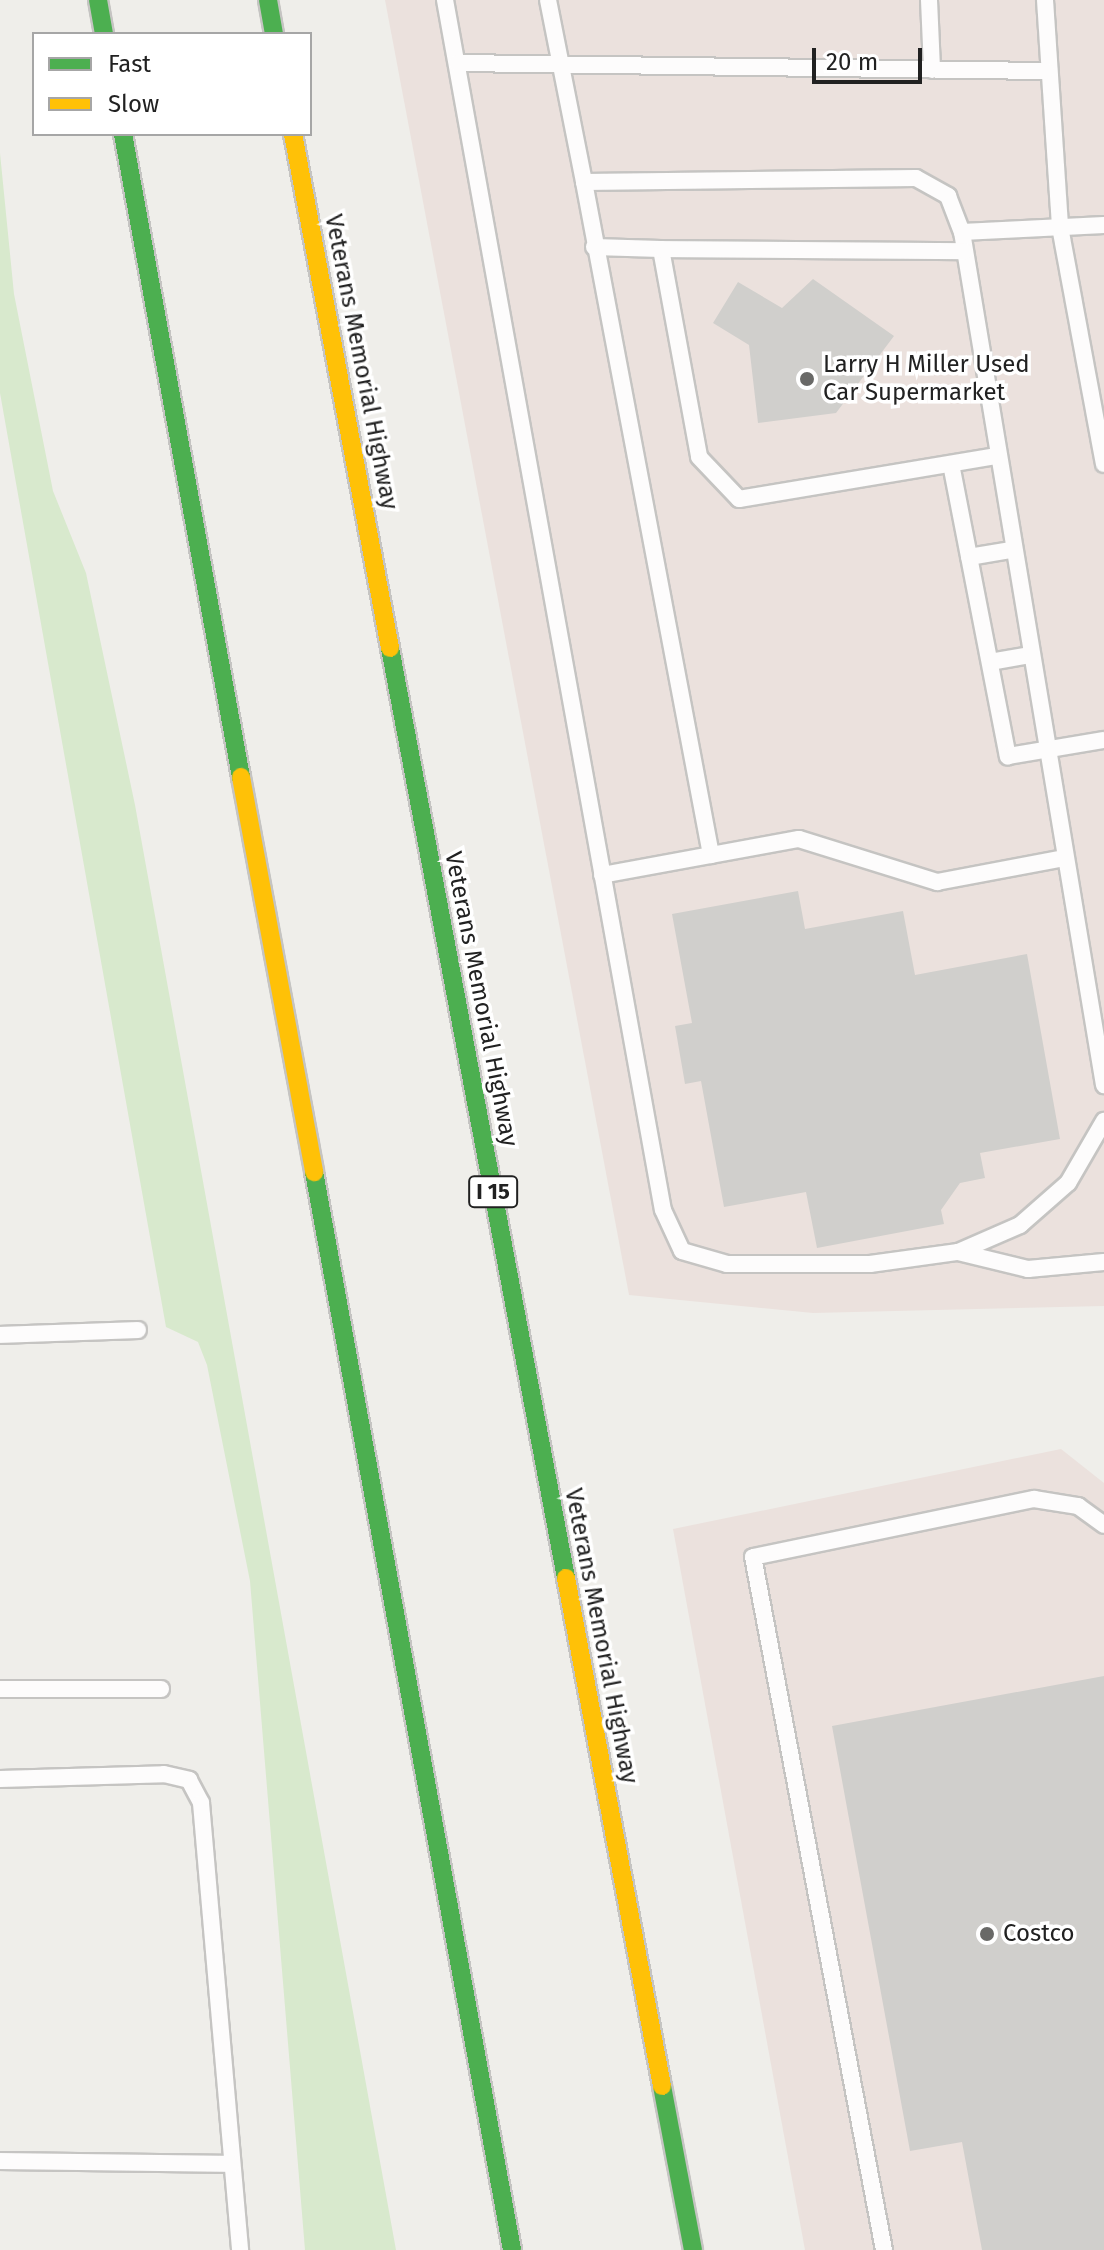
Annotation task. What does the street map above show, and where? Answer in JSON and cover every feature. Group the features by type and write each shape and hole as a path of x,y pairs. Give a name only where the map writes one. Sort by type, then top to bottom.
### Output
{"highway":[{"path":"98,0 104,32"},
{"path":"268,0 274,32"},
{"path":"123,136 511,2245"},
{"name":"Veterans Memorial Highway","path":"293,136 693,2250"}],"lane":[{"path":"445,0 663,1210 682,1251 727,1264 870,1264 958,1252 1020,1225 1068,1183 1104,1121"},
{"path":"548,0 711,855"},
{"path":"929,0 932,70"},
{"path":"1045,0 1046,71 1060,227 1104,464"},
{"path":"457,63 1046,71"},
{"path":"584,182 916,178 948,196 962,232 995,456 1104,1085"},
{"path":"962,232 1104,225"},
{"path":"594,247 964,251"},
{"path":"661,249 699,457 739,499 995,456"},
{"path":"951,464 1008,756 1104,740"},
{"path":"969,557 1011,550"},
{"path":"990,662 1029,655"},
{"path":"602,875 799,839 937,882 1064,858"},
{"path":"958,1252 1028,1269 1104,1262"},
{"path":"0,1335 138,1330"},
{"path":"884,2250 753,1557 1034,1499 1078,1506 1104,1525"},
{"path":"0,1689 161,1689"},
{"path":"0,1779 164,1774 189,1780 201,1803 240,2250"},
{"path":"0,2161 232,2164"}],"shaded area":[{"path":"385,0 1104,0 1104,1306 813,1313 629,1295"},
{"path":"1061,1449 1104,1483 1104,2250 805,2250 673,1529"}],"green space":[{"path":"0,153 14,294 53,491 86,573 135,805 396,2250 305,2250 250,1581 207,1365 198,1342 166,1327 0,393"}],"building":[{"name":"Larry H Miller Used Car Supermarket","path":"813,279 894,336 836,413 758,423 749,345 713,323 738,282 782,308"},
{"path":"798,891 805,929 903,911 915,975 1027,954 1060,1139 980,1153 985,1178 960,1183 941,1210 944,1224 817,1248 806,1192 724,1207 701,1081 685,1084 675,1026 692,1023 672,914"},
{"name":"Costco","path":"1104,1676 1104,2250 982,2250 962,2142 910,2151 832,1726"}],"traffic: fast":[{"path":"98,0 104,32"},
{"path":"268,0 274,32"},
{"path":"123,136 241,777"},
{"path":"390,648 566,1578"},
{"path":"314,1172 512,2250"},
{"path":"662,2086 693,2250"}],"traffic: slow":[{"path":"293,136 390,648"},
{"path":"241,777 314,1172"},
{"path":"566,1578 662,2086"}],"place":[{"name":"Larry H Miller Used Car Supermarket","path":"807,379"},
{"name":"Costco","path":"987,1934"}]}
